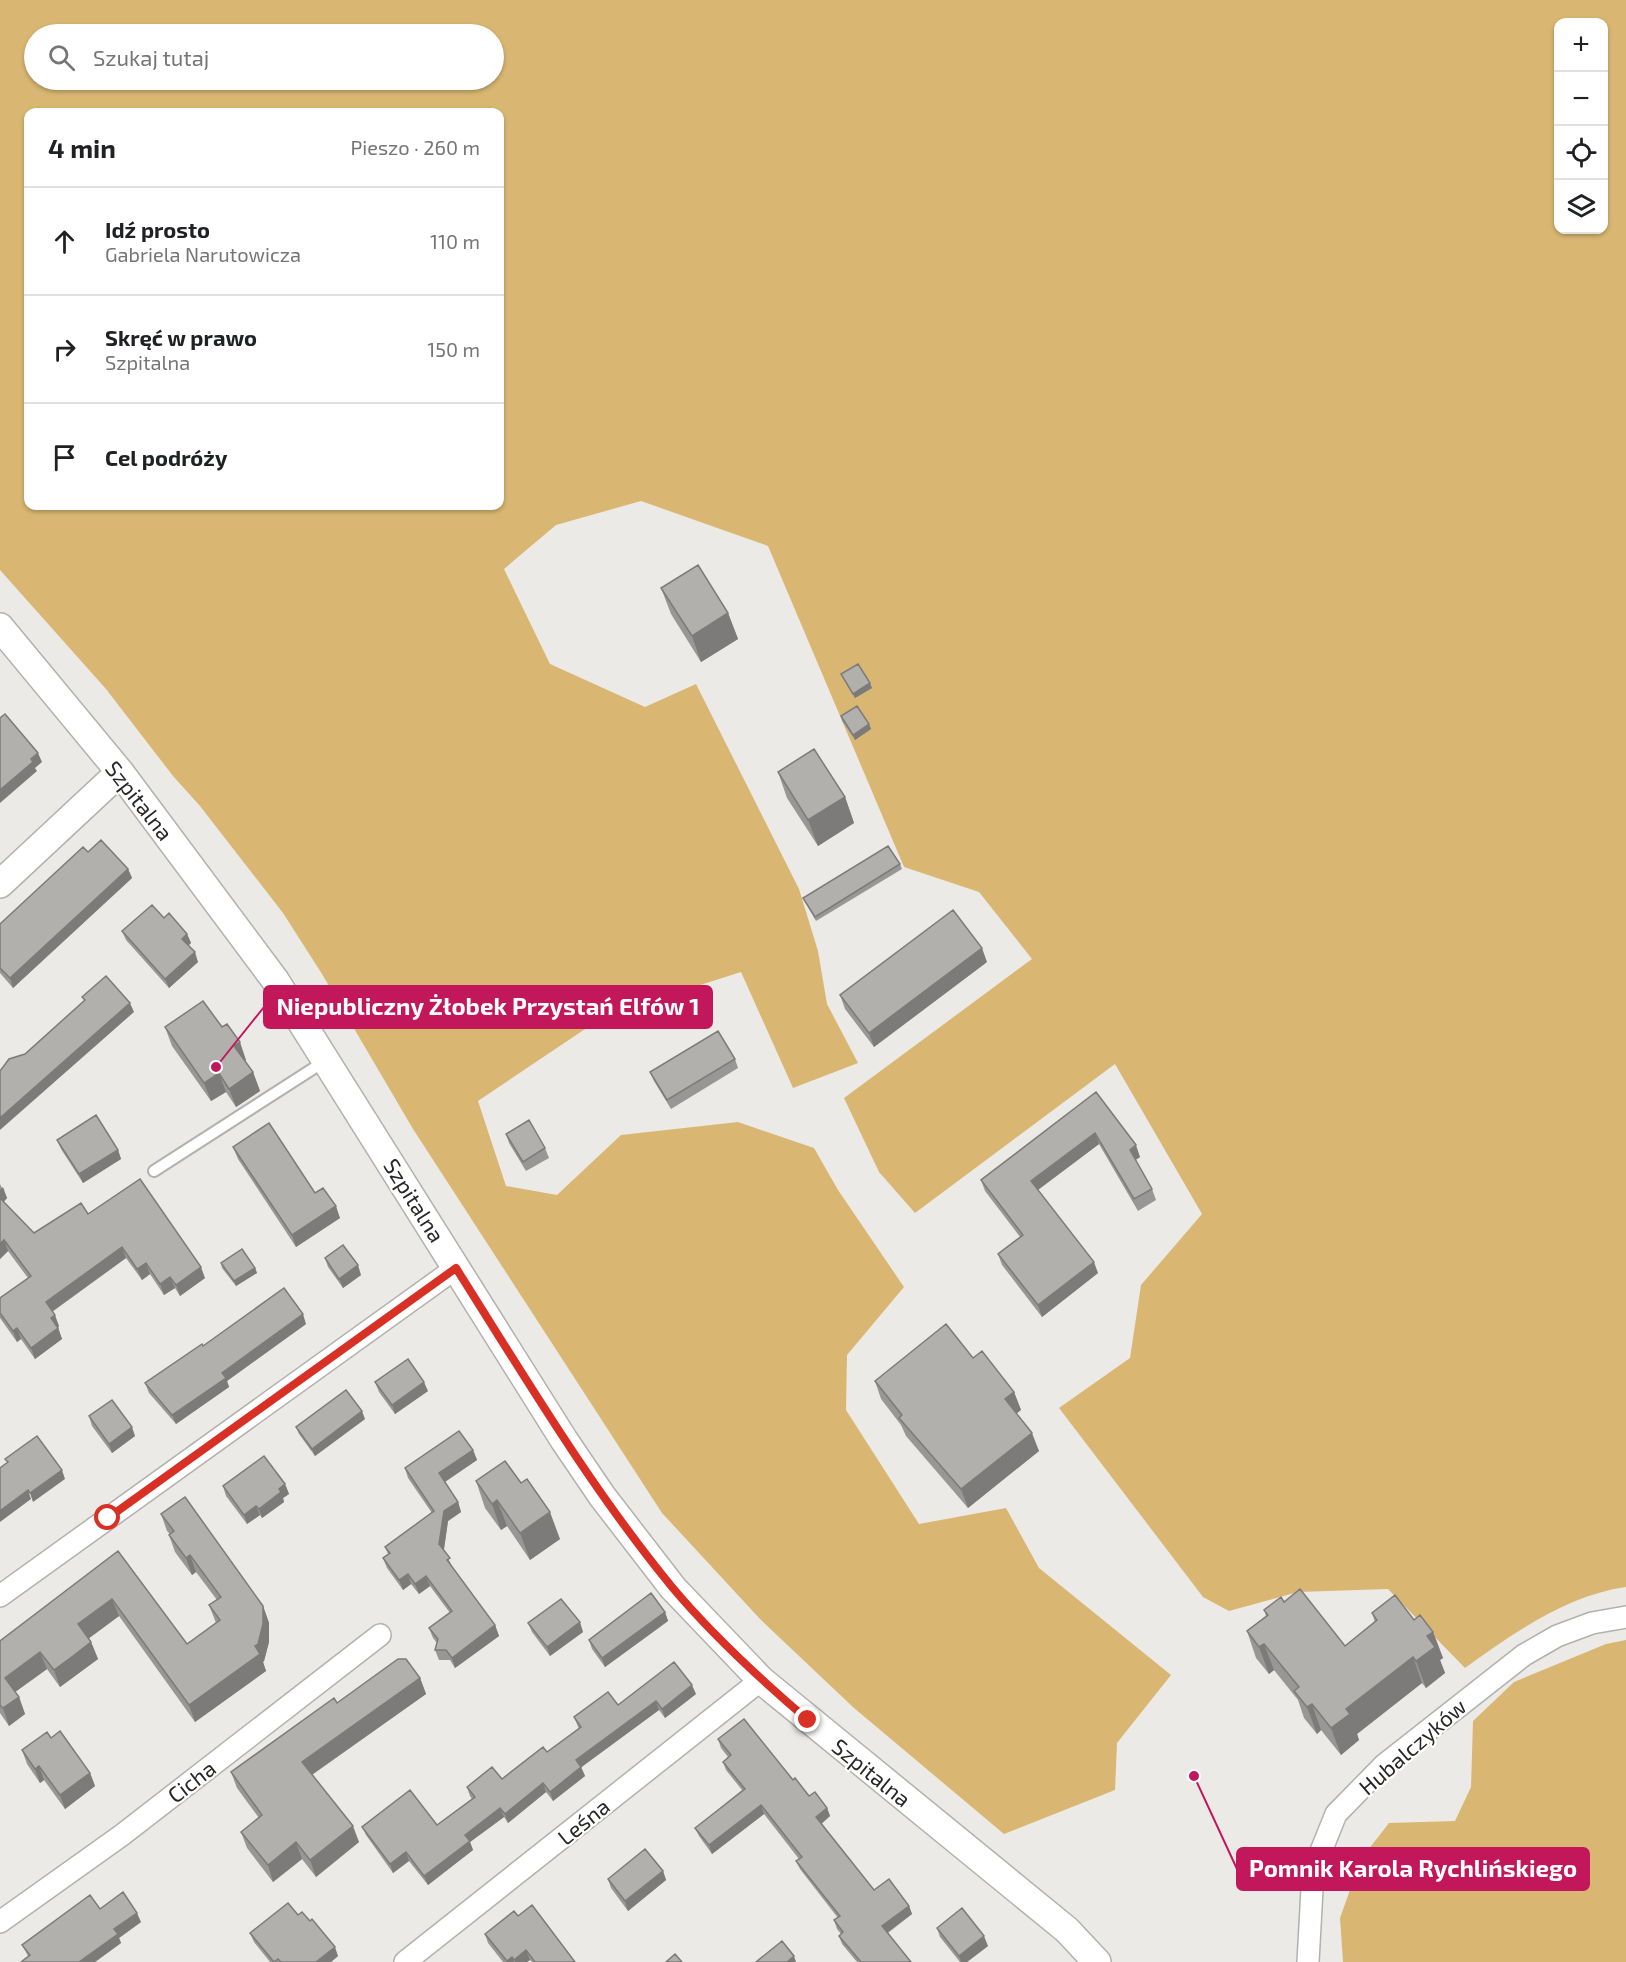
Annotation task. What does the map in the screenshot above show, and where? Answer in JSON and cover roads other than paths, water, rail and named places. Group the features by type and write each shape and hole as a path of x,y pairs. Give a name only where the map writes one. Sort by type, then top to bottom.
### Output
{"street":[{"name":"Szpitalna","path":"0,627 120,772 217,900 327,1059 456,1268 602,1496 673,1588 761,1680 1067,1930 1097,1962"},
{"path":"0,884 120,772"},
{"path":"0,1596 456,1268"},
{"name":"Hubalczyków","path":"1308,1962 1313,1871 1336,1814 1384,1765 1524,1654 1557,1636 1592,1623 1626,1617"},
{"name":"Cicha","path":"0,1922 122,1835 380,1635"},
{"name":"Leśna","path":"407,1961 761,1680"}],"lane":[{"path":"154,1171 327,1059"}],"place":[{"name":"Niepubliczny Żłobek Przystań Elfów 1","path":"216,1067"},
{"name":"Pomnik Karola Rychlińskiego","path":"1194,1776"}]}
